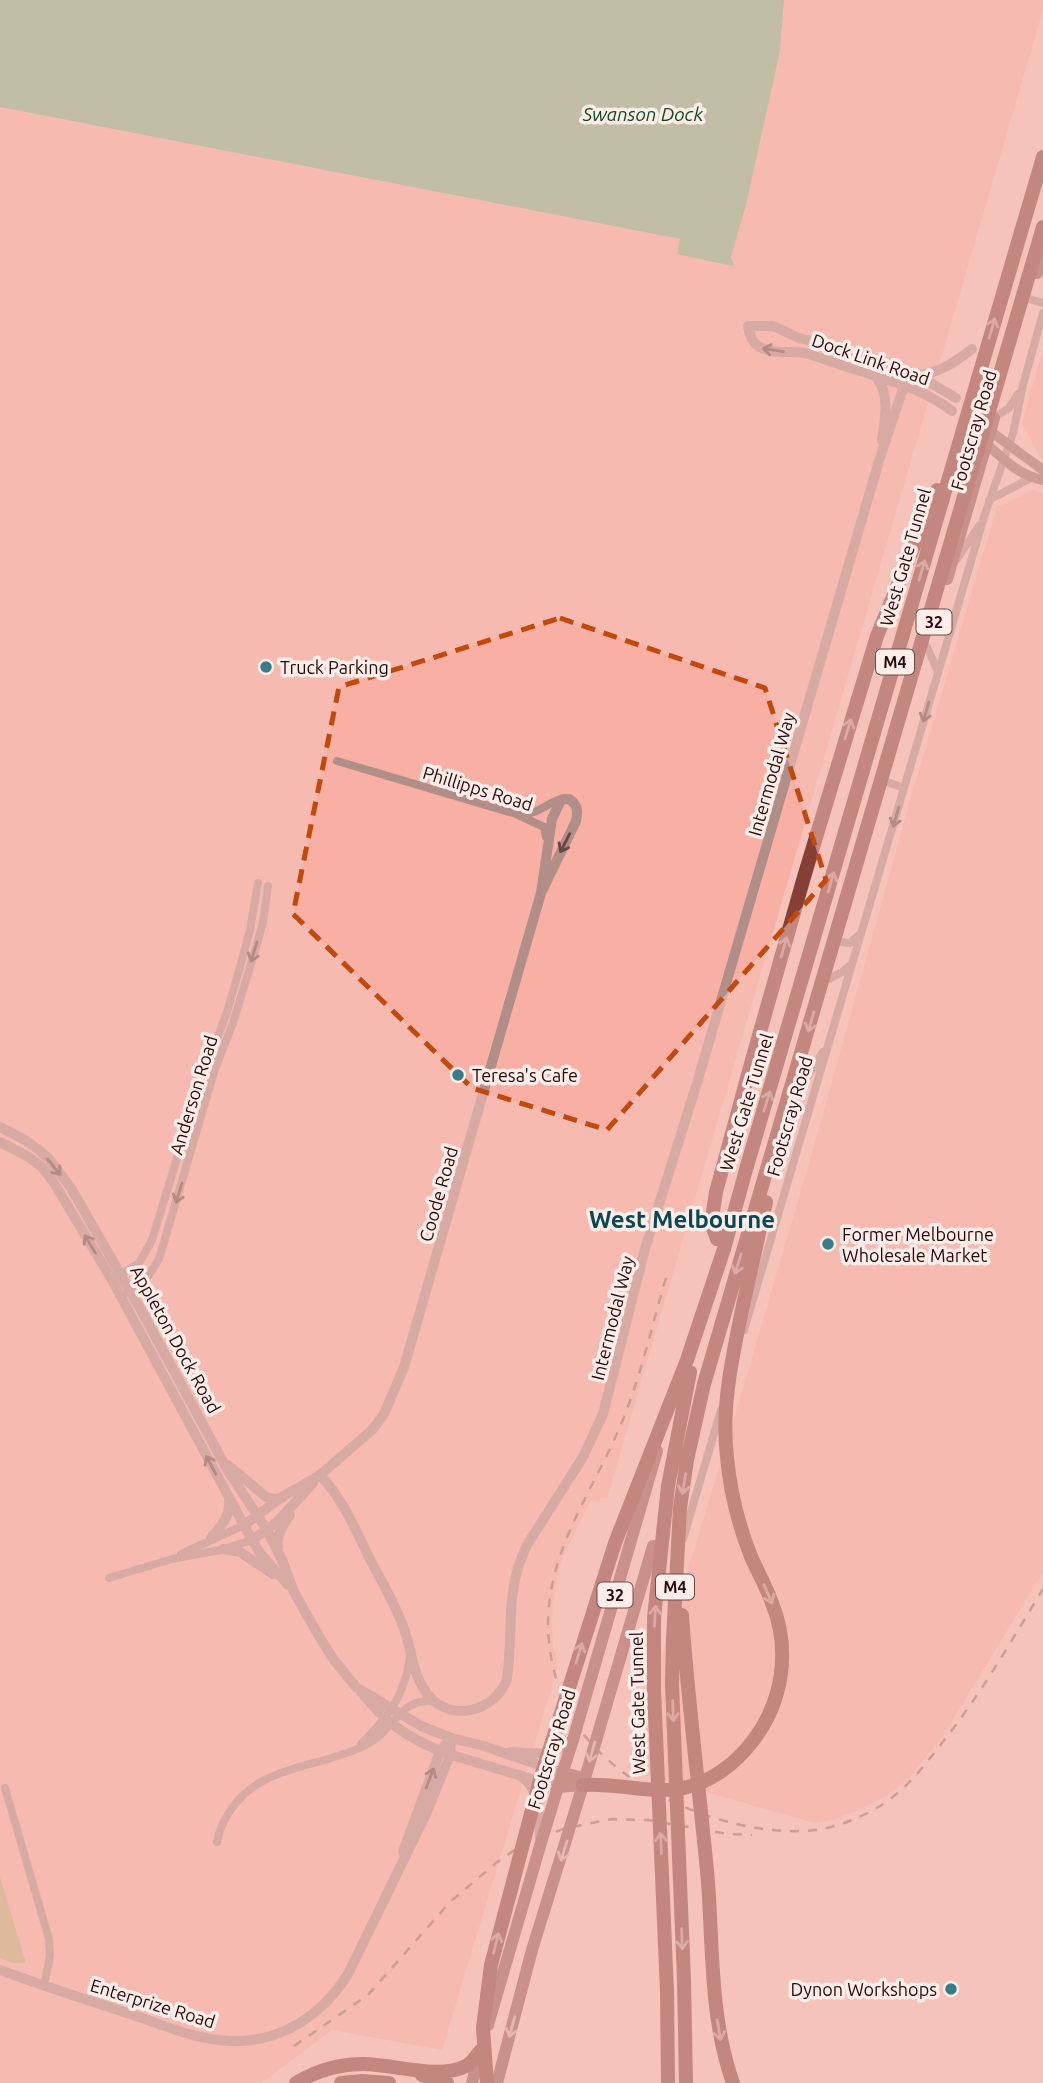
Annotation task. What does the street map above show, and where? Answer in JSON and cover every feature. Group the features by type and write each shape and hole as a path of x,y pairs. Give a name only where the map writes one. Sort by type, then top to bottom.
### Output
{"highway":[{"name":"West Gate Tunnel","path":"668,2083 666,1964 654,1690 654,1618 676,1437 721,1244 1043,157"},
{"name":"West Gate Tunnel","path":"686,2083 672,1684 680,1508 696,1415 718,1331 789,1104 1043,227"},
{"path":"487,2083 483,2028 491,1965 541,1776 615,1543 687,1360 721,1244 712,1226 716,1192 804,877 877,636 962,431"},
{"path":"584,1782 644,1790 681,1789 706,1780 748,1748 770,1714 779,1687 783,1638 736,1510 726,1454 725,1421 735,1344 789,1104"},
{"path":"677,1547 689,1704 708,1885 711,1966 721,2041 733,2083"},
{"path":"296,2083 318,2072 349,2065 453,2070 468,2065 480,2051"},
{"path":"391,2066 447,2083"},
{"path":"347,2082 389,2083"}],"main road":[{"name":"Footscray Road","path":"829,979 1043,252"},
{"path":"989,437 1009,446 1043,470"},
{"path":"989,437 1004,459 1037,479"},
{"name":"Footscray Road","path":"472,2083 665,1425"},
{"name":"32","path":"497,2083 532,1950 653,1546"},
{"name":"Appleton Dock Road","path":"562,1773 584,1782"},
{"name":"Appleton Dock Road","path":"558,1787 584,1782"}],"street":[{"path":"1029,299 1043,303"},
{"name":"Footscray Road","path":"672,1576 989,500 1009,446 1043,313"},
{"name":"Dock Link Road","path":"952,411 905,386 873,374 803,353 764,349 754,342 748,326 773,326 799,338 867,356 913,373 956,398"},
{"path":"913,373 935,372 945,368 971,349"},
{"name":"Intermodal Way","path":"435,1701 445,1707 469,1711 491,1703 504,1688 509,1668 510,1600 520,1559 583,1457 603,1415 645,1249 879,461 905,386 913,373"},
{"name":"Intermodal Way","path":"873,374 882,385 885,399 879,461"},
{"path":"994,417 1012,405 1023,386"},
{"path":"989,500 1037,479"},
{"name":"Footscray Road","path":"950,570 984,517"},
{"path":"927,647 938,672"},
{"name":"Phillipps Road","path":"338,761 539,823 545,828 541,892"},
{"path":"887,782 904,788"},
{"path":"516,814 537,812 557,799 565,798"},
{"name":"Coode Road","path":"109,1578 172,1559 252,1540 267,1530 319,1476 373,1429 384,1414 400,1377 489,1078 541,892 552,819 560,801 565,798 576,805 576,821 541,892"},
{"name":"Anderson Road","path":"116,1278 139,1263 160,1220 196,1096 227,1012 250,930 258,883"},
{"name":"Anderson Road","path":"125,1294 145,1281 159,1259 214,1072 233,1023 258,942 268,886"},
{"path":"840,942 853,942 864,926"},
{"name":"Footscray Road","path":"829,979 848,968 854,959"},
{"name":"Footscray Road","path":"789,1104 823,1052 833,1030"},
{"name":"Appleton Dock Road","path":"0,1127 25,1140 49,1159 71,1188 125,1294 267,1530 293,1590 328,1651 376,1712 391,1725 445,1753 558,1787"},
{"name":"Appleton Dock Road","path":"0,1142 42,1167 116,1278"},
{"name":"Appleton Dock Road","path":"125,1294 252,1540 293,1590"},
{"path":"219,1454 266,1497 282,1497"},
{"path":"319,1476 345,1506 394,1604 422,1686 435,1701"},
{"name":"Coode Road","path":"172,1559 211,1538 244,1525 282,1497 319,1476"},
{"path":"279,1555 279,1534 306,1491"},
{"path":"211,1538 226,1519 230,1504 228,1497"},
{"path":"223,1549 240,1552 293,1590"},
{"path":"350,1752 372,1734 395,1704 405,1685 411,1650"},
{"name":"Appleton Dock Road","path":"356,1687 421,1726 562,1773"},
{"path":"217,1842 222,1823 229,1811 249,1789 284,1771 350,1752 378,1738 415,1702 435,1701"},
{"name":"Enterprize Road","path":"0,1970 199,2036 237,2041 267,2038 289,2030 316,2013 342,1984 390,1889 451,1738"},
{"path":"496,1750 529,1754 550,1753 573,1740"},
{"path":"520,1775 530,1783 536,1793 540,1846"},
{"path":"5,1788 49,1939 50,1956 44,1986"}],"highlighted area":[{"path":"560,618 765,688 826,880 607,1130 472,1088 293,914 339,687"}],"shaded area":[{"path":"784,0 1043,0 1043,10 607,1499 601,1497 599,1502 591,1500 560,1568 552,1618 553,1645 558,1667 442,2050 332,2030 262,2083 0,2083 0,107 680,239 678,254 732,266 731,257 746,205 780,51"},
{"path":"1043,349 1043,462 1022,423"},
{"path":"1033,490 1043,493 1043,1572 941,1739 907,1780 889,1794 861,1809 836,1819 814,1823 628,1768 814,1146 913,790 997,507"},
{"path":"0,1877 26,1963 12,1963 0,1958"}],"water":[{"name":"Swanson Dock","path":"0,0 784,0 780,51 746,205 731,257 732,266 677,254 680,239 0,107"}],"railway":[{"path":"666,1278 626,1411 562,1549 550,1600 548,1628 553,1668 567,1708 581,1731 624,1773 651,1791 681,1805 711,1817 743,1825 803,1831 833,1826 862,1816 897,1794 932,1756 980,1690 1043,1589"},
{"path":"294,2046 368,1995 450,1902 523,1844 566,1828 612,1819 648,1820 728,1834 752,1835"}],"place":[{"name":"Truck Parking","path":"266,667"},
{"name":"Teresa's Cafe","path":"458,1075"},
{"name":"Former Melbourne Wholesale Market","path":"828,1244"},
{"name":"Dynon Workshops","path":"951,1989"}],"district":[{"name":"West Melbourne","path":"682,1219"}]}
